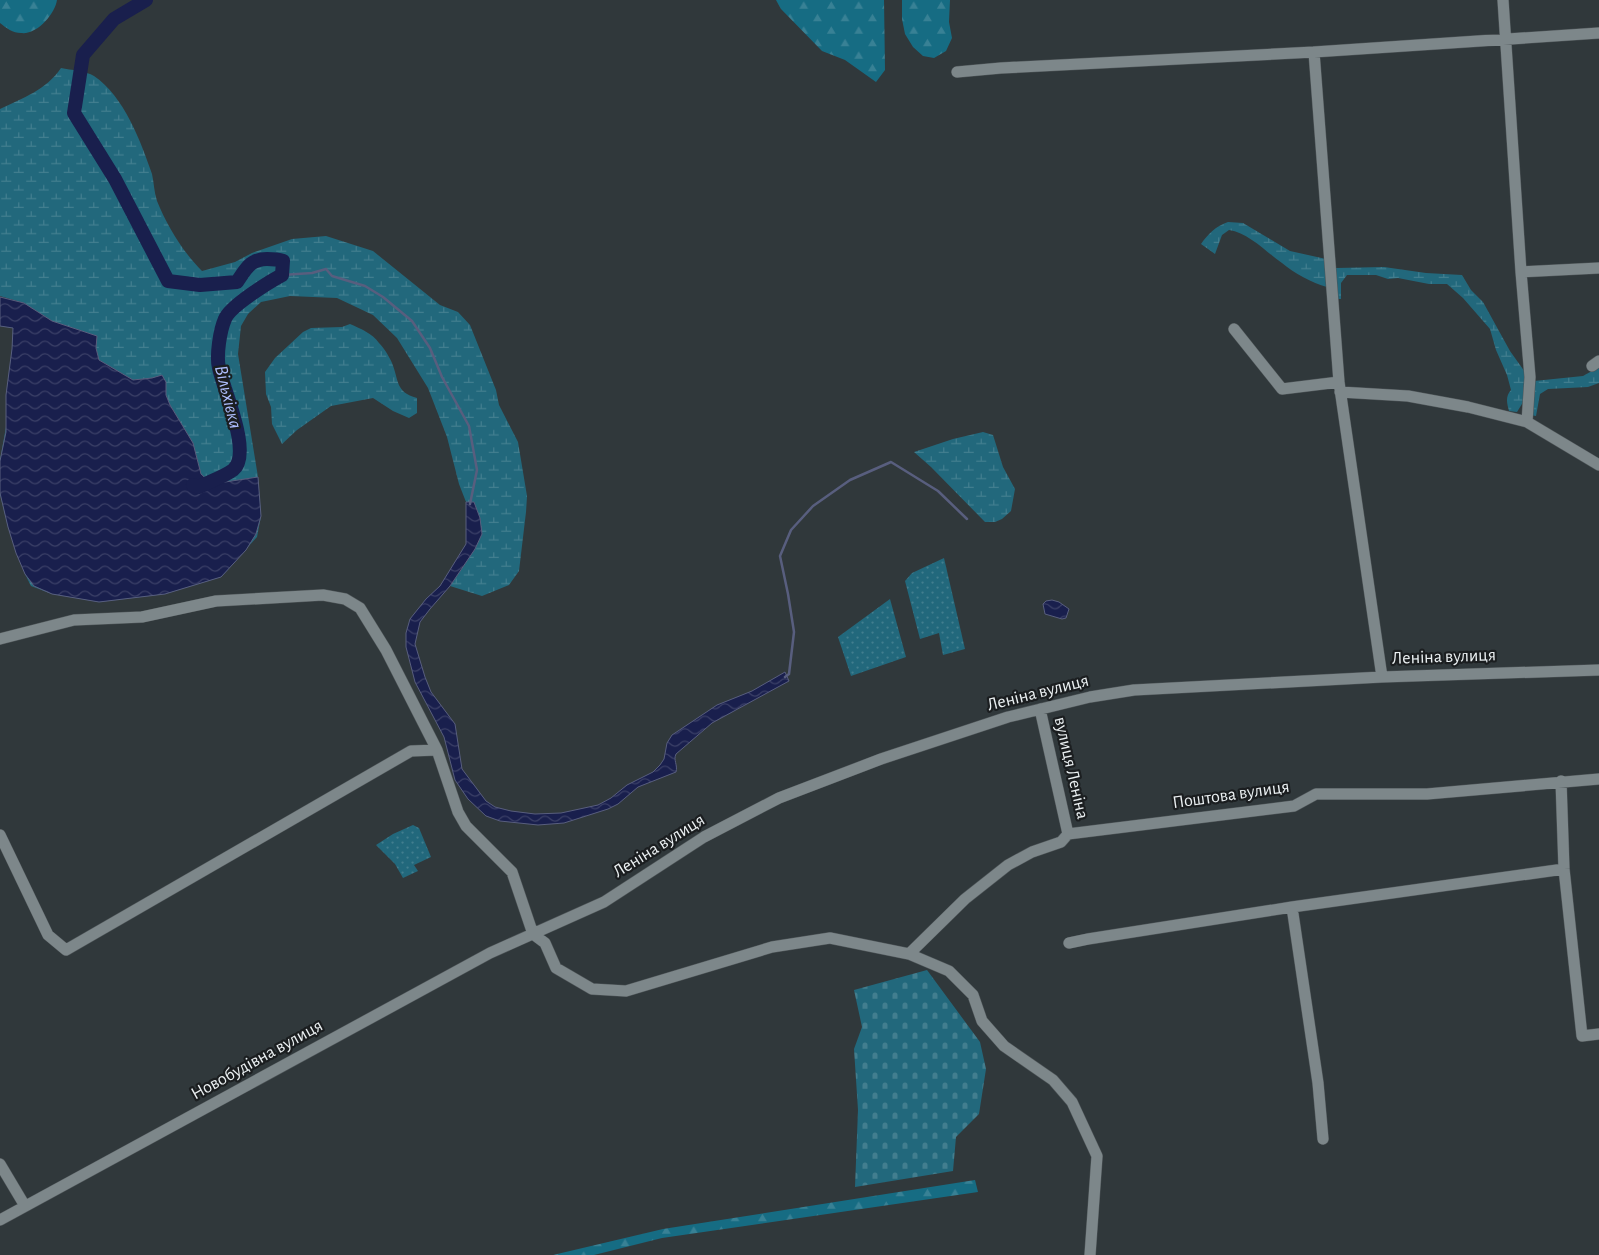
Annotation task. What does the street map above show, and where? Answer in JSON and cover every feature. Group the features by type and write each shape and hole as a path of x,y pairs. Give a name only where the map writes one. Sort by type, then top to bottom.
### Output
{"street":[{"path":"1503,0 1530,377 1527,422"},
{"path":"957,72 1001,68 1314,52 1599,33"},
{"path":"1314,52 1340,387 1382,677"},
{"path":"1521,272 1599,268"},
{"path":"1234,329 1282,389 1340,387 1468,406 1527,422 1599,465"},
{"path":"0,639 74,620 142,617 216,601 322,594 345,599 360,608 386,650 437,750 458,812 466,826 512,872 532,934 545,943 556,968 592,989 626,991 772,948 830,938 909,954 949,971 973,994 982,1022 1004,1046 1053,1080 1072,1102 1097,1156 1090,1255"},
{"name":"Леніна вулиця","path":"532,934 604,902 704,837 779,798 881,759 1008,717 1040,709 1090,697 1134,690 1382,677 1599,670"},
{"name":"вулиця Леніна","path":"1040,709 1068,834"},
{"path":"0,835 48,935 66,950 411,752 437,750"},
{"name":"Поштова вулиця","path":"909,954 965,899 1008,865 1032,852 1061,842 1068,834 1294,806 1316,794 1427,794 1599,778"},
{"path":"1561,781 1564,869 1582,1036 1599,1034"},
{"path":"1069,943 1292,907 1564,869"},
{"path":"1292,907 1318,1083 1323,1139"},
{"name":"Новобудівна вулиця","path":"0,1220 490,953 532,934"},
{"path":"0,1164 25,1206"}],"green space":[{"path":"0,0 57,0 56,6 49,17 39,27 27,33 18,33 0,23"},
{"path":"776,0 884,0 885,70 876,82 845,60 822,51 781,9"},
{"path":"902,0 950,0 949,22 952,38 946,51 934,58 923,56 913,47 905,34 902,19"},
{"path":"61,68 91,74 105,85 123,107 143,148 152,174 157,201 166,220 182,247 202,271 235,262 252,253 292,239 326,236 373,251 440,305 458,312 470,325 496,390 499,405 518,442 527,496 519,571 509,585 482,596 450,586 465,564 474,502 466,502 459,484 447,437 428,388 397,338 373,315 337,298 290,296 261,302 248,314 241,326 238,354 258,477 261,516 257,537 221,577 165,594 99,602 52,594 31,586 8,527 0,494 0,460 6,427 6,398 13,328 0,326 0,313 212,484 201,474 193,443 166,395 166,382 152,378 133,380 99,360 96,336 52,321 24,303 0,296 0,109 41,88"},
{"path":"1228,222 1243,223 1290,251 1326,259 1327,287 1298,274 1250,239 1236,232 1229,230 1222,235 1215,254 1201,244 1213,231"},
{"path":"1384,267 1426,273 1462,275 1471,290 1483,302 1510,351 1527,375 1525,399 1517,412 1509,411 1507,398 1511,390 1490,329 1463,298 1447,284 1429,284 1398,278 1388,279 1376,275 1347,275 1341,283 1341,299 1337,299 1336,268"},
{"path":"350,324 370,334 383,347 392,363 401,389 417,398 417,413 409,418 393,411 373,398 331,406 297,430 282,444 272,424 271,407 266,394 265,372 275,358 303,332 311,328 342,327"},
{"path":"1599,367 1599,383 1588,387 1548,389 1540,394 1536,416 1530,415 1534,381 1583,376"},
{"path":"983,432 993,435 1003,467 1015,489 1011,511 995,522 985,522 914,452 953,439"},
{"path":"944,558 965,649 943,655 939,633 920,639 905,581 912,573"},
{"path":"890,599 906,657 851,676 838,637"},
{"path":"413,825 419,828 431,857 414,865 418,871 403,878 395,864 376,845 393,834"},
{"path":"927,970 980,1042 986,1069 979,1114 956,1137 953,1171 855,1187 858,1110 854,1049 862,1027 854,990"},
{"path":"975,1180 978,1192 662,1238 594,1255 553,1255 663,1229"}],"water":[{"path":"0,297 24,303 52,321 97,336 96,348 99,360 133,380 162,375 166,382 166,395 170,405 193,443 201,474 212,484 258,477 261,516 256,534 246,550 221,577 165,594 99,602 52,594 34,586 25,574 16,553 0,493 0,461 6,432 6,395 13,328 0,326"},
{"path":"466,502 474,502 480,518 482,534 475,549 450,586 420,622 415,644 431,692 455,724 462,769 486,801 495,807 535,814 561,813 598,805 611,798 627,785 653,772 664,759 667,743 672,735 717,705 752,691 785,672 789,681 712,723 676,754 676,772 638,787 618,804 608,809 564,823 538,825 500,821 486,816 468,799 455,780 444,737 415,682 406,647 406,633 410,619 426,599 440,586 466,544"},
{"path":"1046,601 1059,602 1069,609 1066,618 1062,619 1045,614 1043,604"}],"waterway":[{"name":"Вільхівка","path":"146,0 114,19 83,55 74,113 115,179 168,281 200,285 237,282 249,266 256,261 261,259 283,261 282,275 250,295 234,308 225,319 222,330 218,350 218,363 235,421 240,450 238,462 233,470 226,474 199,487 193,485"},
{"path":"282,275 312,273 326,269 332,276 365,286 383,297 412,321 430,348 442,377 469,426 477,470 470,504"},
{"path":"785,677 789,674 794,632 780,556 791,530 813,506 850,480 891,462 938,491 967,519"}]}
